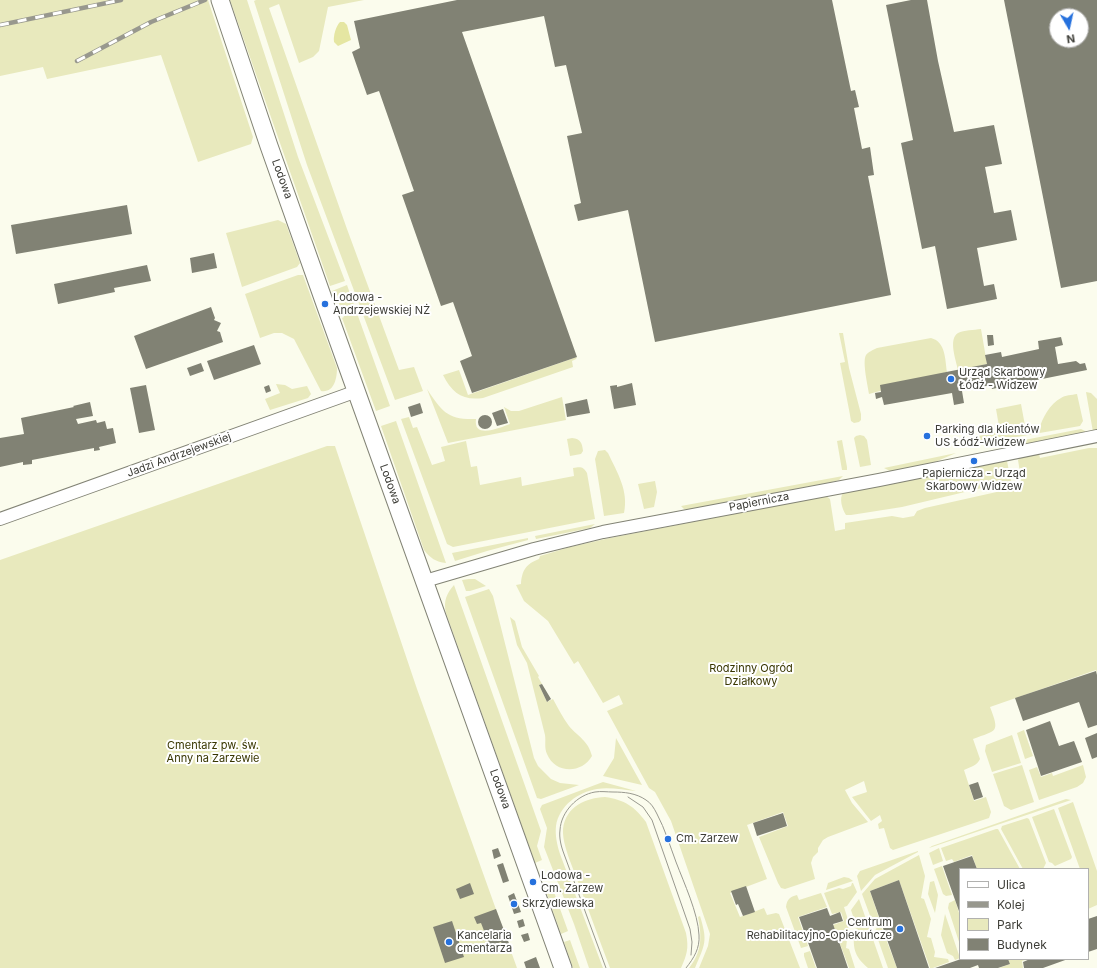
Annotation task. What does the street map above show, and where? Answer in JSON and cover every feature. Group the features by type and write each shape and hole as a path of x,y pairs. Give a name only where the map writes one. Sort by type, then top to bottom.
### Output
{"street":[{"name":"Lodowa","path":"220,0 269,146 563,968"},
{"name":"Jadzi Andrzejewskiej","path":"0,520 357,391"},
{"name":"Papiernicza","path":"425,581 534,548 603,532 879,480 1097,436"}],"green space":[{"path":"0,0 208,0 253,137 251,144 198,162 161,55 47,79 43,67 0,76"},
{"path":"230,0 247,0 298,157 345,281 330,286"},
{"path":"364,0 328,7 319,51 313,57 299,63 279,4 269,8 347,229 399,370 414,367 423,391 395,400 307,165 254,1"},
{"path":"278,220 286,224 300,263 297,267 242,287 226,233"},
{"path":"298,275 303,275 337,368 334,384 329,390 321,391 294,339 282,333 274,333 260,338 245,294"},
{"path":"347,285 390,406 376,411 342,318 344,317 339,303 343,302 340,295 334,296 332,291"},
{"path":"981,329 987,364 958,370 953,345 955,336 963,331"},
{"path":"839,333 843,333 849,368 861,414 861,420 854,423 851,421 840,363 845,362"},
{"path":"931,338 940,343 942,347 947,372 869,394 865,363 867,354 877,348"},
{"path":"577,357 572,361 573,367 483,398 476,399 464,397 454,391 443,375 459,370 468,395"},
{"path":"276,384 285,385 292,389 307,386 311,394 308,398 270,410 265,399 280,393"},
{"path":"427,389 437,404 447,413 459,418 476,419 476,425 483,431 510,424 504,407 511,411 519,411 562,397 566,420 448,443"},
{"path":"1086,392 1091,393 1097,399 1097,431 1093,432"},
{"path":"1077,394 1083,421 1080,426 959,447 957,440 1000,432 996,409 1021,404 1026,431 1039,430 1044,416 1053,404 1063,397"},
{"path":"409,417 413,428 417,427 432,465 445,461 441,447 466,441 471,467 477,466 480,485 521,477 522,486 574,476 573,468 583,468 587,473 595,519 453,547 447,544 401,419"},
{"path":"396,421 446,563 439,562 424,550 381,426"},
{"path":"1081,429 1085,431 1085,433 1018,446 988,447"},
{"path":"860,435 864,436 867,440 871,465 860,467 854,438"},
{"path":"567,439 577,439 580,442 583,451 581,454 570,456"},
{"path":"842,440 847,470 842,470 837,441"},
{"name":"Cmentarz pw. św. Anny na Zarzewie","path":"327,446 335,446 417,689 517,968 0,968 0,560"},
{"name":"Rodzinny Ogród Działkowy","path":"1089,448 1097,448 1097,673 1096,670 990,707 995,722 994,729 992,732 973,739 980,759 975,765 964,770 974,801 986,797 991,812 989,818 893,850 890,848 884,828 879,829 878,824 882,821 880,815 871,821 852,797 867,792 864,781 845,790 852,803 868,822 823,840 811,863 815,879 785,889 781,888 778,883 759,837 788,826 783,812 747,825 767,879 730,893 740,917 764,908 767,915 776,913 779,914 800,968 699,968 708,946 710,934 671,821 655,792 649,788 607,711 623,704 619,695 603,703 578,661 574,664 548,621 524,601 516,585 521,584 522,575 528,565 539,559 540,556 570,547 826,496 830,499 835,531 845,529 845,523 892,516 903,518 914,516 917,511 925,508 1019,487 1022,485 1018,460 1020,458 1039,454 1040,458"},
{"path":"605,450 608,453 624,489 625,505 624,513 604,516 595,459 598,451"},
{"path":"956,453 935,462 892,472 884,468"},
{"path":"1007,461 1011,481 902,507 851,515 846,515 842,507 841,498 843,493"},
{"path":"843,476 839,480 832,482 691,509 684,509 681,506"},
{"path":"655,481 657,492 654,507 644,509 638,484"},
{"path":"595,524 590,528 536,539 535,536"},
{"path":"528,538 528,540 455,561 452,553"},
{"path":"475,579 486,586 466,591 462,580"},
{"path":"454,585 541,831 537,846 542,860 535,863 446,613 446,598"},
{"path":"489,589 493,596 534,758 538,766 551,779 560,783 579,785 541,799 537,798 465,597"},
{"path":"510,617 515,621 522,647 539,676 538,677 542,684 539,685 547,702 553,699 569,726 588,746 592,756 588,762 582,766 575,769 562,768 551,761 547,754 545,735 527,663 517,645"},
{"path":"1024,730 1033,756 1025,759 1017,733"},
{"path":"1012,735 1021,763 992,772 985,751 986,745"},
{"path":"616,738 642,785 603,776 614,758"},
{"path":"1022,765 1034,802 1011,810 1004,806 993,774"},
{"path":"1083,765 1086,777 1083,783 1077,787 1039,800 1029,770 1037,767 1041,777 1052,773 1053,776"},
{"path":"603,782 636,791 602,788 583,793 565,806 556,826 556,840 560,854 603,968 589,968 574,924 544,847 547,828 540,809 542,805"},
{"path":"605,797 624,802 633,808 646,822 686,933 687,951 681,968 610,968 568,856 563,835 565,821 568,814 573,809 591,799"},
{"path":"1066,799 1071,800 929,848 932,846"},
{"path":"1073,802 1097,871 1097,905 1089,909 1089,868 1080,868 1058,808"},
{"path":"1054,809 1072,857 1071,859 1055,866 1049,862 1032,817"},
{"path":"1027,818 1029,819 1046,863 1044,868 1022,868 1001,829 1002,826"},
{"path":"998,829 1019,868 977,868 972,855 954,862 952,859 946,861 941,848"},
{"path":"939,848 943,861 933,865 929,853"},
{"path":"918,851 875,875 861,891 857,876 860,871"},
{"path":"919,855 925,876 921,898 924,899 931,919 927,937 931,938 935,952 934,957 948,959 949,962 933,968 930,968 899,880 870,891 880,921 874,923 872,921 862,894 875,879"},
{"path":"942,866 952,895 946,896 943,894 934,869"},
{"path":"844,877 853,881 826,890 828,883"},
{"path":"934,881 938,895 935,913 928,894 930,882"},
{"path":"852,883 857,892 847,906 844,907 849,923 846,948 849,949 855,968 849,968 833,925 844,921 841,912 832,914 824,893 839,888 843,889 851,886"},
{"path":"554,892 568,931 561,934 547,894"},
{"path":"821,893 827,907 798,917 808,946 801,948 786,907 787,902 797,895 799,900"},
{"path":"859,899 883,968 868,968 863,964 855,951 854,935 855,929 857,928 851,910"},
{"path":"955,900 959,913 959,942 948,908 949,903"},
{"path":"945,914 959,958 955,960 953,956 947,953 941,935"},
{"path":"700,916 705,938 703,948 695,968 689,968 699,950 700,931 698,917"},
{"path":"881,926 897,968 888,968 875,931 877,927"},
{"path":"570,940 580,968 573,968 564,942"},
{"path":"810,951 816,968 808,968 804,953"},
{"path":"1008,960 1025,960 1022,961 1023,968 999,968 1010,964"}],"shaded area":[{"path":"340,22 344,22 347,25 351,40 338,46 334,42 334,37"}],"building":[{"path":"457,0 832,0 851,91 855,90 859,107 854,108 862,149 870,147 874,175 868,176 891,295 655,342 628,210 578,221 574,205 581,203 567,136 582,133 566,65 555,67 544,16 462,32 577,357 472,393 460,361 472,356 453,302 441,306 402,195 414,191 379,91 367,95 352,52 360,48 354,21"},
{"path":"911,0 927,0 938,61 954,132 994,125 1002,164 985,167 994,213 1011,210 1017,240 977,248 984,286 994,284 997,299 947,309 935,246 922,249 901,143 913,140 886,5"},
{"path":"1004,0 1097,0 1097,281 1061,288"},
{"path":"127,205 132,234 16,254 11,225"},
{"path":"214,253 217,268 192,273 190,258"},
{"path":"147,265 151,281 114,288 115,292 58,304 54,284"},
{"path":"211,307 215,318 214,320 221,323 217,331 220,332 223,342 146,369 134,336"},
{"path":"987,335 993,335 994,345 988,346"},
{"path":"1061,337 1063,345 1055,347 1058,364 1076,361 1080,364 1085,363 1087,370 992,389 991,385 962,391 964,403 954,405 952,393 884,405 882,397 876,399 875,393 881,392 880,385 987,364 985,355 1001,352 1002,357 1039,349 1038,341"},
{"path":"254,345 261,364 214,380 207,361"},
{"path":"201,363 204,371 190,376 187,368"},
{"path":"632,383 636,405 614,409 610,386 617,385 617,387"},
{"path":"146,385 155,430 139,433 130,388"},
{"path":"269,385 271,391 266,393 264,387"},
{"path":"587,399 590,413 567,417 565,404"},
{"path":"90,402 93,416 76,419 78,424 96,420 97,423 105,421 107,429 113,428 116,443 99,447 100,450 94,451 94,448 32,460 32,464 23,465 23,462 0,467 0,438 24,434 21,418 74,407 73,406"},
{"path":"420,403 423,413 411,417 408,407"},
{"path":"503,409 508,423 497,426 492,413"},
{"path":"485,415 490,417 492,422 490,427 485,429 480,427 478,422 480,417"},
{"path":"1096,671 1097,725 1088,728 1079,702 1023,721 1015,698"},
{"path":"542,684 551,699 547,702 539,685"},
{"path":"1050,721 1059,746 1074,741 1082,762 1041,776 1026,730"},
{"path":"1097,733 1097,757 1092,759 1085,738"},
{"path":"978,782 983,797 974,800 969,785"},
{"path":"783,813 787,826 757,836 753,823"},
{"path":"498,848 501,856 494,859 492,850"},
{"path":"972,856 977,868 959,868 959,911 943,866"},
{"name":"Skrzydlewska","path":"503,863 509,881 503,883 497,865"},
{"name":"Centrum Rehabilitacyjno-Opiekuńcze","path":"899,880 929,968 897,968 870,891"},
{"path":"470,883 474,894 460,899 456,889"},
{"path":"746,886 755,912 743,916 738,904 736,905 731,891"},
{"name":"Skrzydlewska","path":"514,893 521,912 514,914 508,896"},
{"name":"Centrum Rehabilitacyjno-Opiekuńcze","path":"827,908 830,916 840,912 843,921 833,924 848,968 817,968 799,917"},
{"path":"496,909 510,946 505,948 501,942 490,946 481,923 477,924 474,917"},
{"path":"1097,916 1097,949 1089,952 1089,919"},
{"path":"523,919 525,926 519,928 517,921"},
{"name":"Kancelaria cmentarza","path":"452,921 464,957 445,963 433,927"},
{"path":"528,933 530,940 524,942 521,935"},
{"path":"536,957 540,968 526,968 524,962"},
{"path":"959,960 1008,960 1010,964 998,968 979,968 978,965 970,968 935,968"},
{"path":"1028,960 1065,960 1043,968 1024,968 1023,962"}],"tram line":[{"path":"606,968 560,842 561,823 571,805 582,797 595,792 634,794 648,801 655,810 690,898 698,926 699,940 697,949 694,957 686,968"},
{"path":"628,797 643,807 652,820 690,929 692,942 691,955"}],"railway":[{"path":"0,25 121,0"},
{"path":"77,61 151,22 205,0"}],"place":[{"name":"Lodowa - Andrzejewskiej NŻ","path":"325,304"},
{"name":"Urząd Skarbowy Łódź - Widzew","path":"951,379"},
{"name":"Parking dla klientów US Łódź-Widzew","path":"927,436"},
{"name":"Papiernicza - Urząd Skarbowy Widzew","path":"974,461"},
{"name":"Cm. Zarzew","path":"668,839"},
{"name":"Lodowa - Cm. Zarzew","path":"533,882"},
{"name":"Skrzydlewska","path":"514,904"},
{"name":"Centrum Rehabilitacyjno-Opiekuńcze","path":"900,929"},
{"name":"Kancelaria cmentarza","path":"449,942"}]}
